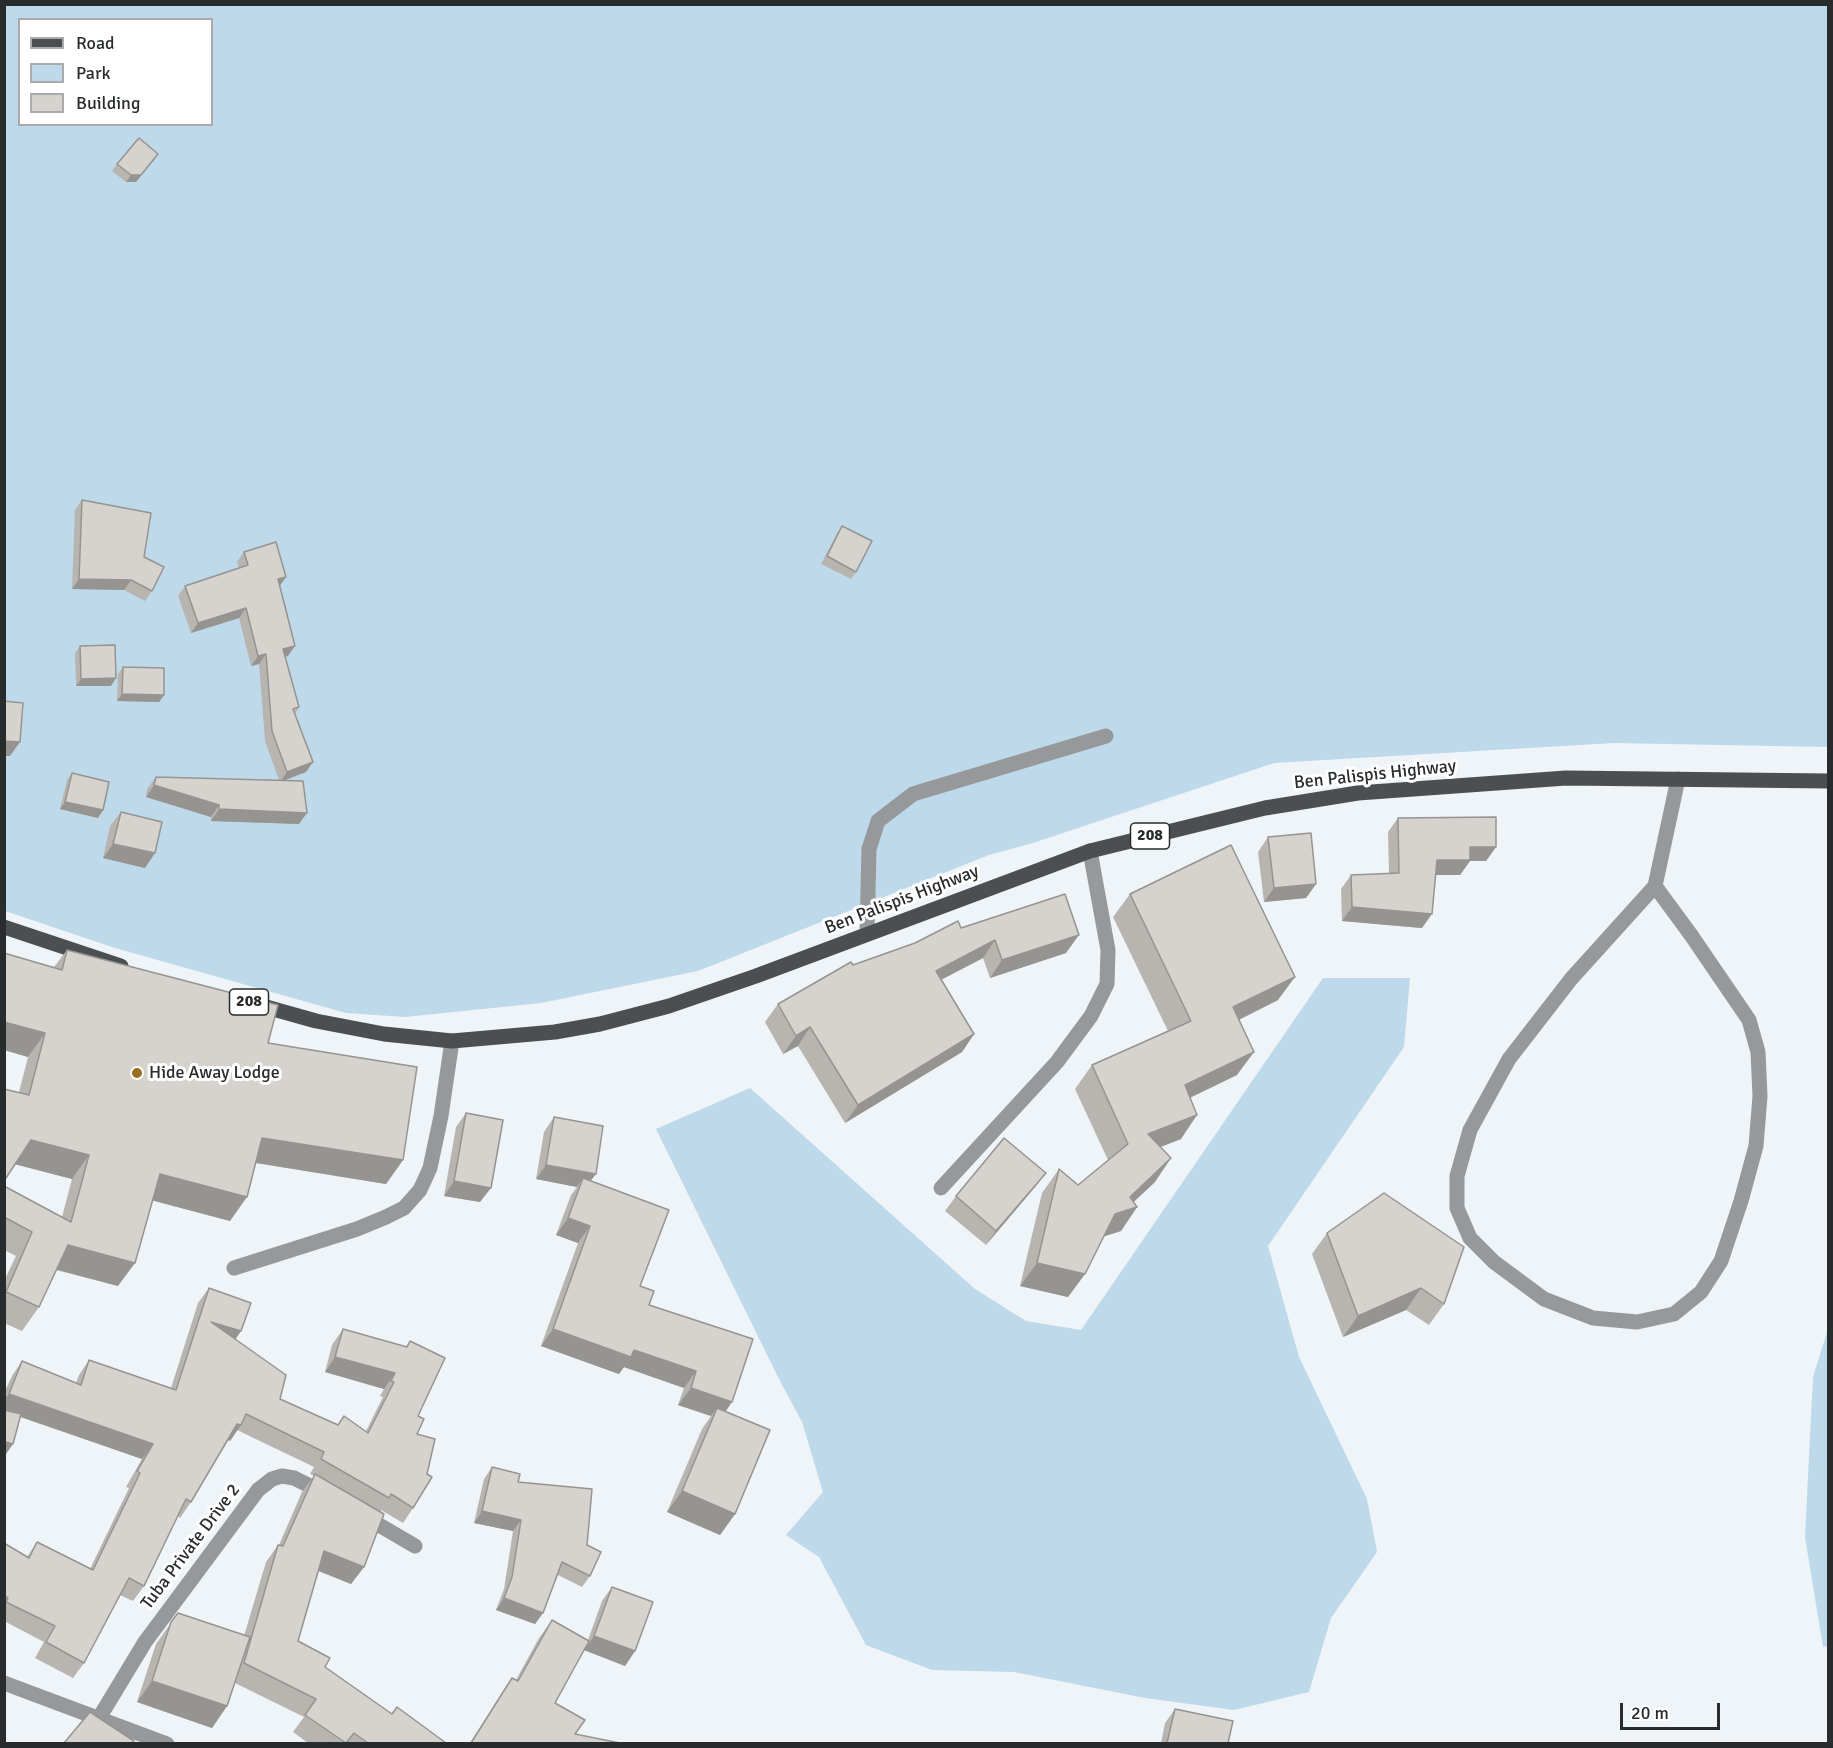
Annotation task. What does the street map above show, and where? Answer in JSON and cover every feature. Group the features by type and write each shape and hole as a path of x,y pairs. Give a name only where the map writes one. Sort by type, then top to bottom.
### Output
{"main road":[{"name":"Ben Palispis Highway","path":"250,1002 350,1028 452,1041 555,1032 669,1006 756,976 1090,851 1265,808 1358,793 1566,778 1828,781"},
{"path":"4,927 140,971"}],"street":[{"path":"867,934 869,849 878,821 913,794 1106,736"},
{"path":"1655,886 1749,1020 1758,1052 1760,1096 1756,1146 1741,1201 1720,1261 1701,1293 1674,1314 1637,1322 1593,1318 1544,1299 1494,1262 1470,1238 1457,1208 1457,1176 1470,1130 1509,1059 1571,979 1655,886 1678,779"},
{"path":"941,1188 1057,1062 1091,1016 1107,984 1108,950 1090,851"},
{"path":"234,1268 377,1221 404,1208 420,1190 430,1168 441,1116 452,1041"},
{"name":"Tuba Private Drive 2","path":"99,1718 145,1642 258,1490 272,1479 282,1476 301,1481 415,1546"},
{"path":"4,1683 167,1743"}],"green space":[{"path":"5,5 1828,5 1828,747 1614,743 1274,763 1033,843 989,855 698,971 541,1003 405,1017 346,1013 115,948 5,911"},
{"path":"1323,978 1410,978 1404,1047 1268,1246 1299,1357 1367,1499 1377,1552 1331,1618 1309,1692 1234,1710 1145,1698 1014,1672 932,1670 866,1645 819,1557 786,1535 823,1492 802,1422 656,1129 750,1088 975,1289 1026,1321 1081,1330"},
{"path":"1828,1329 1828,1646 1823,1647 1805,1537 1813,1377"}],"building":[{"path":"139,138 158,154 141,175 131,175 117,164"},
{"path":"82,500 151,513 144,557 164,567 152,591 131,580 79,579"},
{"path":"842,526 872,541 856,572 827,556"},
{"path":"276,542 286,577 278,579 295,646 283,649 299,707 293,709 313,762 287,772 272,731 266,654 258,656 246,608 198,623 185,586 248,565 244,552"},
{"path":"115,645 116,678 81,679 80,646"},
{"path":"123,667 164,668 164,695 122,694"},
{"path":"4,701 23,703 20,742 4,741"},
{"path":"72,773 109,782 103,810 65,802"},
{"path":"156,777 303,781 307,813 219,809 219,805 154,785"},
{"path":"121,812 162,822 155,853 113,844"},
{"path":"1496,817 1496,847 1470,847 1470,860 1437,860 1432,914 1352,907 1351,875 1399,873 1398,818"},
{"path":"1311,833 1316,884 1274,888 1268,837"},
{"path":"1231,845 1295,977 1233,1007 1254,1052 1185,1085 1197,1115 1148,1134 1171,1158 1130,1197 1137,1207 1115,1214 1085,1274 1037,1263 1059,1169 1078,1185 1128,1144 1092,1065 1191,1021 1130,894"},
{"path":"1065,894 1079,935 1002,960 995,940 936,971 974,1034 858,1105 810,1027 796,1036 778,1004 851,962 853,965 915,943 958,921 961,928"},
{"path":"67,950 278,1005 268,1043 417,1067 403,1160 262,1138 247,1197 160,1174 135,1263 68,1245 39,1307 6,1292 32,1232 4,1217 4,1186 71,1222 89,1155 31,1140 4,1181 4,1089 29,1095 45,1033 4,1022 4,953 62,970"},
{"path":"466,1113 503,1120 491,1188 454,1181"},
{"path":"554,1117 603,1126 596,1174 546,1165"},
{"path":"1004,1138 1046,1173 996,1231 956,1196"},
{"path":"583,1178 669,1210 640,1286 654,1291 649,1305 753,1339 732,1402 691,1388 696,1371 634,1350 631,1357 553,1329 590,1226 568,1218"},
{"path":"1384,1193 1464,1247 1444,1304 1421,1288 1358,1316 1327,1233"},
{"path":"209,1288 251,1303 241,1331 211,1322 286,1375 280,1399 338,1425 344,1416 368,1433 394,1382 391,1381 395,1373 335,1357 343,1329 407,1347 410,1341 445,1358 418,1416 424,1419 417,1434 435,1439 427,1474 432,1477 413,1508 391,1494 389,1498 321,1459 324,1452 246,1414 241,1425 237,1424 191,1502 186,1499 144,1586 129,1578 84,1663 46,1642 55,1626 6,1602 8,1598 4,1595 4,1543 29,1558 37,1542 93,1570 140,1473 137,1471 153,1444 9,1394 22,1361 81,1385 89,1360 176,1390"},
{"path":"717,1408 770,1430 735,1514 682,1491"},
{"path":"4,1410 21,1414 13,1444 6,1442 4,1448"},
{"path":"492,1467 520,1474 518,1482 592,1489 587,1545 601,1552 590,1576 562,1562 543,1613 504,1598 512,1577 521,1520 482,1511"},
{"path":"315,1474 384,1514 364,1567 324,1551 298,1641 330,1658 325,1667 392,1714 397,1707 446,1743 368,1743 354,1733 346,1743 305,1715 316,1699 244,1663 278,1545 283,1546"},
{"path":"612,1587 653,1602 635,1651 594,1636"},
{"path":"178,1613 250,1637 227,1706 152,1681 171,1622"},
{"path":"552,1620 589,1641 555,1703 585,1720 575,1734 620,1743 471,1743 512,1678 518,1681"},
{"path":"1175,1709 1233,1721 1228,1743 1167,1743"},
{"path":"90,1712 134,1741 132,1743 64,1743"}],"place":[{"name":"Hide Away Lodge","path":"137,1073"}]}
